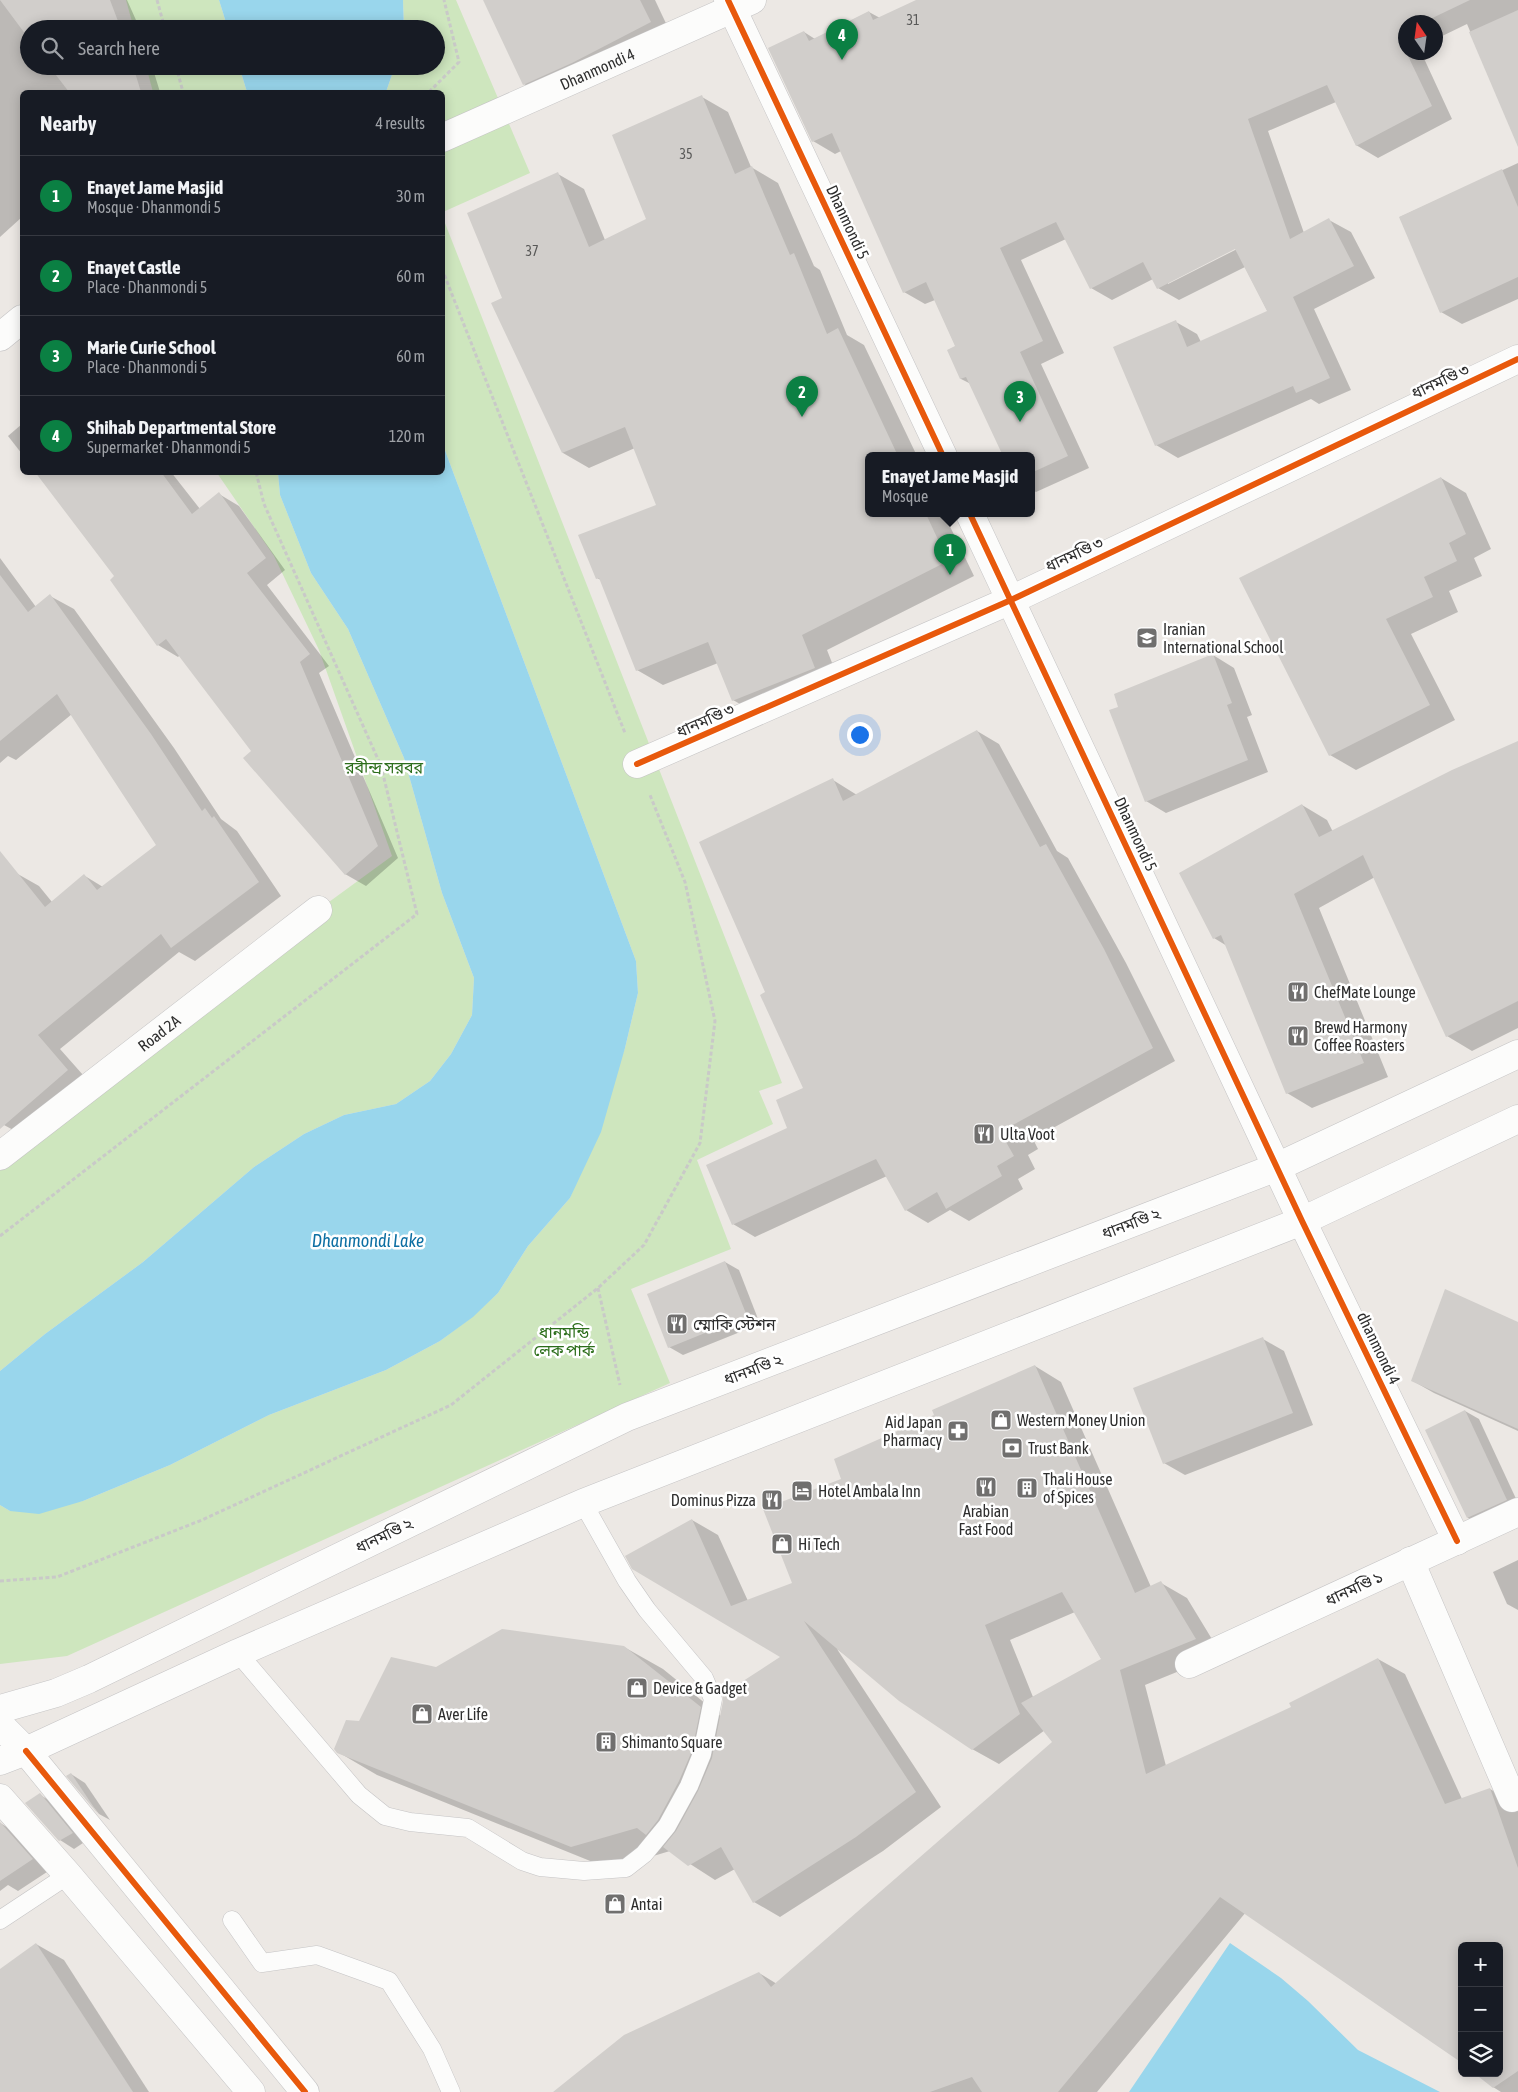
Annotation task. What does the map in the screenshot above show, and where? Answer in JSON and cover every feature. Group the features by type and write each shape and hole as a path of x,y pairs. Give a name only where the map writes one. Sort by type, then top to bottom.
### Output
{"street":[{"name":"Dhanmondi 4","path":"445,137 737,3"},
{"name":"Dhanmondi 5","path":"737,3 941,452"},
{"path":"0,337 20,321"},
{"name":"ধানমণ্ডি ৩","path":"637,764 1011,600 1518,359"},
{"name":"Dhanmondi 5","path":"971,517 1278,1166"},
{"name":"Road 2A","path":"0,1156 318,910"},
{"name":"ধানমণ্ডি ২","path":"0,1709 56,1693 90,1678 628,1417 1278,1166 1518,1054"},
{"path":"0,1760 26,1751 238,1653 583,1503 1302,1221 1518,1119"},
{"name":"dhanmondi 4","path":"1278,1166 1302,1221 1457,1540"},
{"name":"ধানমণ্ডি ১","path":"1189,1664 1518,1512"},
{"path":"1410,1562 1512,1798"},
{"path":"0,1725 26,1751 305,2092"},
{"path":"0,1798 68,1874 251,2092"}],"lane":[{"path":"238,1653 359,1795 385,1816 410,1822 468,1828 522,1861 540,1867 584,1871 626,1868 644,1854 667,1826 689,1786 702,1754 713,1699 704,1678 647,1610 627,1581 583,1503"},
{"path":"0,1920 68,1874"},
{"path":"232,1920 262,1964 318,1955 389,1981 432,2050 451,2092"}],"path":[{"path":"157,0 163,20"},
{"path":"432,90 459,62 444,0"},
{"path":"178,75 182,90"},
{"path":"0,1581 57,1577 193,1524 451,1405 598,1288 644,1245 700,1143 715,1021 685,882 445,276"},
{"path":"0,1236 417,914 381,766 264,504 257,475"},
{"path":"598,1288 628,1417"}],"green space":[{"path":"126,0 219,0 225,20 132,20"},
{"path":"403,0 456,0 530,173 445,211 445,90 387,90 392,75 445,75 445,20 404,20"},
{"path":"148,75 242,75 246,90 152,90"},
{"name":"ধানমন্ডি লেক পার্ক","path":"445,223 782,1083 759,1091 773,1124 697,1160 731,1249 631,1289 670,1383 67,1656 0,1664 0,1505 10,1511 83,1501 170,1465 269,1415 386,1370 440,1341 472,1317 498,1293 528,1246 570,1198 625,1048 638,993 636,961 445,450"},
{"name":"রবীন্দ্র সরবর","path":"218,475 278,475 280,495 311,573 348,629 404,758 442,893 474,978 472,1015 451,1054 430,1081 396,1104 344,1115 304,1134 254,1167 143,1262 45,1334 0,1371 0,1163 318,910 392,856 319,650 274,556"}],"water":[{"path":"219,0 403,0 404,20 225,20"},
{"path":"242,75 392,75 387,90 246,90"},
{"name":"Dhanmondi Lake","path":"445,450 636,961 638,993 625,1048 601,1132 570,1198 528,1246 498,1293 473,1317 440,1341 386,1370 269,1415 170,1465 83,1501 39,1514 10,1511 0,1505 0,1371 45,1334 143,1262 254,1167 304,1134 344,1115 396,1104 430,1081 451,1054 472,1015 474,978 442,893 404,758 348,629 311,573 280,495 278,475 445,475"},
{"path":"1230,1943 1281,1978 1308,2001 1358,2050 1440,2092 1129,2092"}],"building":[{"path":"0,0 110,0 118,20 20,20 20,27"},
{"path":"483,0 640,0 651,22 572,63 523,85"},
{"path":"916,0 1470,0 1439,15 1398,15 1398,60 1410,60 1432,106 1356,146 1327,85 1248,119 1290,239 1329,218 1354,266 1293,297 1330,378 1296,393 1293,386 1155,446 1113,347 1176,320 1187,347 1267,311 1235,249 1157,289 1143,262 1090,289 1056,222 1000,248 1043,341 1020,352 1068,456 1035,471 1035,452 1001,452 966,377 960,379 947,350 955,346 926,282 903,293 832,133 812,142 768,48 804,31 809,41 869,11 873,20"},
{"path":"1518,10 1518,147 1469,32"},
{"path":"56,75 136,75 140,90 67,90"},
{"path":"702,95 735,174 752,166 790,255 794,253 827,334 838,328 896,452 865,452 865,517 927,517 948,561 802,635 815,668 732,701 708,642 636,671 599,578 596,579 578,535 656,505 625,427 562,453 491,303 502,298 467,213 558,172 589,247 646,219 612,135"},
{"path":"1502,169 1518,207 1518,277 1440,313 1399,217"},
{"path":"37,475 163,475 192,514 219,492 266,558 247,573 310,654 300,662 378,846 345,875 243,758 251,751 166,639 157,646 110,580 114,576"},
{"path":"1441,477 1466,534 1449,543 1457,561 1424,577 1433,597 1386,619 1430,705 1329,756 1239,578"},
{"path":"0,575 28,612 50,594 151,734 202,811 205,808 212,818 214,816 259,882 171,948 161,934 38,1035 68,1070 0,1129 0,851 45,907 84,874 97,890 156,845 57,694 0,741"},
{"path":"1213,654 1232,703 1227,705 1248,760 1145,802 1109,710 1118,707 1114,694"},
{"path":"977,730 1040,847 1046,844 1104,949 1153,1048 1011,1126 1016,1136 1006,1142 1014,1156 997,1166 1002,1176 946,1209 937,1192 905,1211 876,1159 732,1225 706,1165 787,1128 776,1100 803,1088 760,995 765,992 699,842 833,778 843,801"},
{"path":"1518,741 1518,1001 1446,1037 1363,855 1294,894 1364,1063 1286,1094 1221,935 1213,939 1179,873 1302,804 1319,837 1452,770"},
{"path":"725,1261 747,1316 668,1348 647,1294"},
{"path":"1445,1289 1518,1322 1518,1429 1411,1381"},
{"path":"1263,1337 1293,1413 1163,1464 1133,1388"},
{"path":"1035,1365 1135,1593 1161,1581 1196,1639 1120,1670 1146,1774 1291,1707 1289,1703 1378,1658 1445,1804 1490,1788 1518,1868 1518,2071 1493,2088 1479,2077 1503,2077 1503,1942 1458,1942 1458,2060 1220,1897 1058,2092 982,2092 972,2077 930,2092 553,2092 624,2035 759,1972 771,1987 1052,1742 1021,1703 1101,1659 1062,1592 985,1625 1020,1714 972,1750 899,1701 804,1621 916,1792 856,1837 753,1903 721,1847 688,1866 663,1847 676,1831 698,1791 712,1758 723,1694 780,1657 632,1569 625,1556 692,1519 731,1606 792,1583 763,1509 841,1479 834,1459 934,1415 932,1410"},
{"path":"1465,1410 1507,1500 1467,1518 1425,1430"},
{"name":"Shimanto Square","path":"502,1629 624,1646 701,1707 692,1751 679,1781 658,1820 646,1835 637,1828 571,1847 337,1753 334,1749 346,1720 359,1721 391,1657 436,1667"},
{"path":"71,1773 99,1815 66,1776"},
{"path":"40,1793 73,1833 59,1841 25,1803"},
{"path":"0,1822 33,1859 0,1881"},
{"path":"36,1943 133,2092 0,2092 0,1969"}],"cycle path":[{"path":"728,0 941,452"},
{"path":"637,764 1011,600 1518,359"},
{"path":"971,517 1302,1221 1457,1541"},
{"path":"26,1751 305,2092"}],"place":[{"name":"Shihab Departmental Store","path":"842,60"},
{"name":"Enayet Castle","path":"802,417"},
{"name":"Marie Curie School","path":"1020,422"},
{"name":"Enayet Jame Masjid","path":"950,575"},
{"name":"Iranian International School","path":"1147,638"},
{"name":"ChefMate Lounge","path":"1298,992"},
{"name":"Brewd Harmony Coffee Roasters","path":"1298,1036"},
{"name":"Ulta Voot","path":"984,1134"},
{"name":"ম্মোকি স্টেশন","path":"677,1324"},
{"name":"Western Money Union","path":"1001,1420"},
{"name":"Aid Japan Pharmacy","path":"958,1431"},
{"name":"Trust Bank","path":"1012,1448"},
{"name":"Arabian Fast Food","path":"986,1487"},
{"name":"Thali House of Spices","path":"1027,1488"},
{"name":"Hotel Ambala Inn","path":"802,1491"},
{"name":"Dominus Pizza","path":"772,1500"},
{"name":"Hi Tech","path":"782,1544"},
{"name":"Device & Gadget","path":"637,1688"},
{"name":"Aver Life","path":"422,1714"},
{"name":"Shimanto Square","path":"606,1742"},
{"name":"Antai","path":"615,1904"}]}
